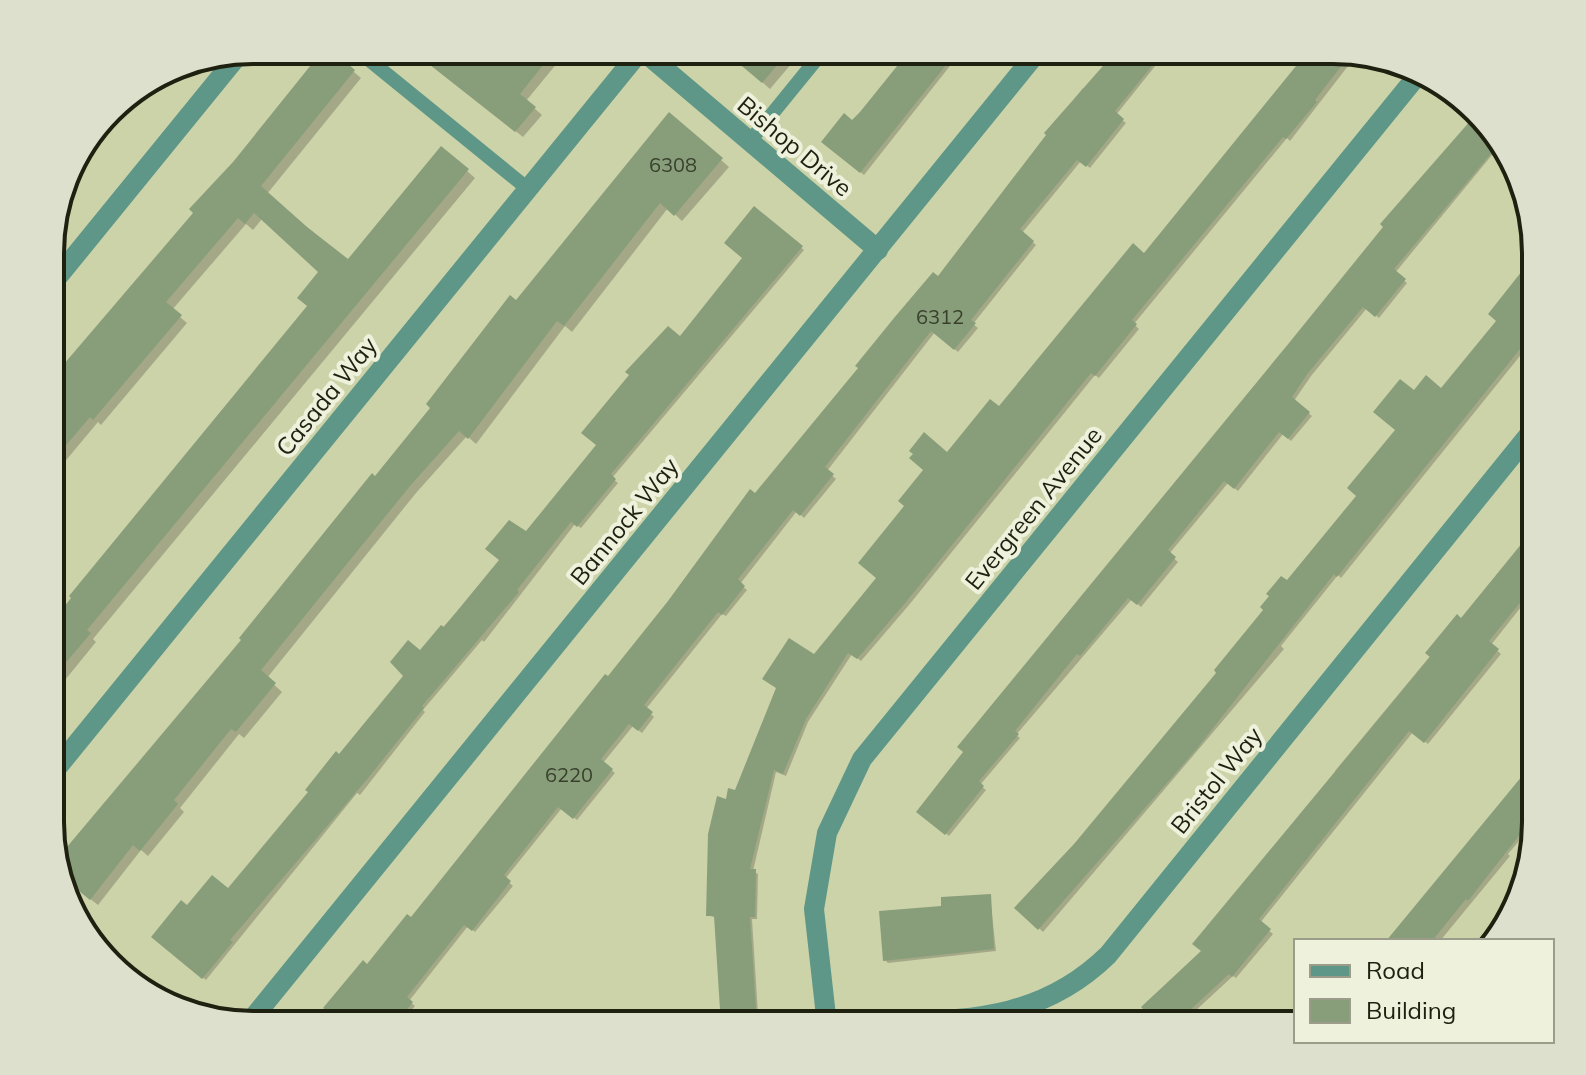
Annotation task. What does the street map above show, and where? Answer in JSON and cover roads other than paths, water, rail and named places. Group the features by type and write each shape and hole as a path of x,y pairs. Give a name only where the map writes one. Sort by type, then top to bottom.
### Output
{"street":[{"name":"Casada Way","path":"64,759 630,64"},
{"name":"Bishop Drive","path":"658,64 878,250"},
{"name":"Bannock Way","path":"259,1011 1028,64"},
{"path":"64,269 230,66"},
{"name":"Evergreen Avenue","path":"825,1011 814,909 827,833 862,759 1412,82"},
{"name":"Bristol Way","path":"1014,1011 1036,1005 1086,976 1108,955 1522,443"}],"lane":[{"path":"374,64 528,189"},
{"path":"750,141 813,64"}]}
